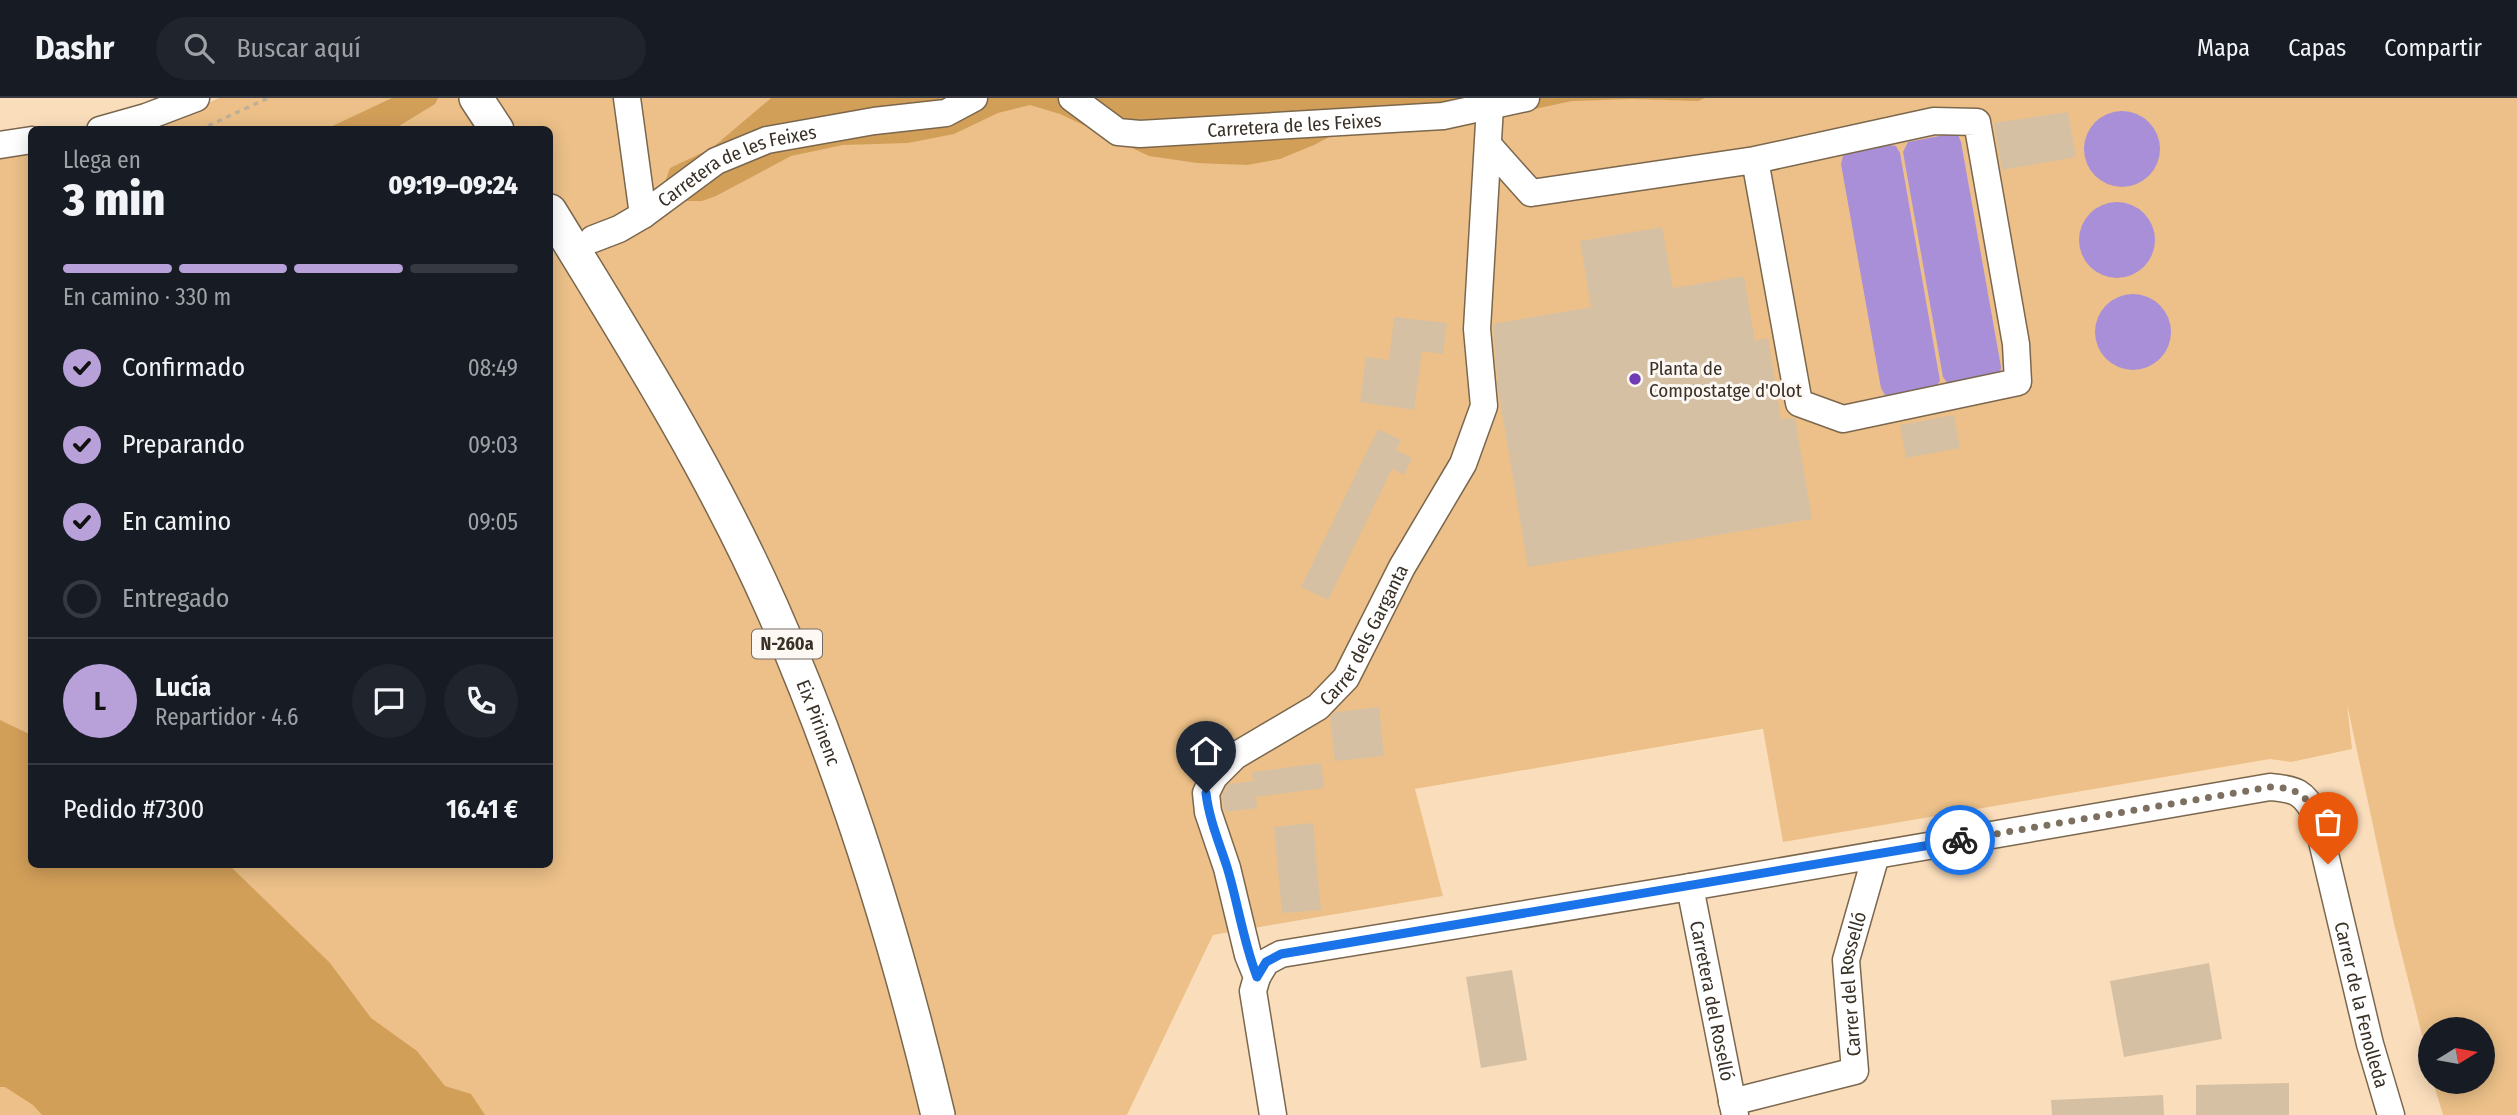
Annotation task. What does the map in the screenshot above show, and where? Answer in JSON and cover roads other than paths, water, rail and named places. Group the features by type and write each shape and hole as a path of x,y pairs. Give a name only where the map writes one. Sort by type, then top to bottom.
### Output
{"main road":[{"name":"Eix Pirinenc","path":"553,216 664,397 723,508 776,618 832,756 865,854 905,983 938,1115"}],"street":[{"path":"114,126 197,98"},
{"path":"627,98 643,215"},
{"name":"Carretera de les Feixes","path":"593,239 619,229 643,215 716,161 767,140 874,121 946,113 974,98"},
{"name":"Carretera de les Feixes","path":"1072,98 1118,132 1140,134 1443,116 1526,98"},
{"name":"Carrer dels Garganta","path":"1273,1115 1253,991 1257,977 1248,955 1227,868 1208,812 1206,793 1214,777 1235,756 1318,707 1346,678 1402,567 1462,464 1484,406 1477,329 1490,106"},
{"path":"1489,146 1531,193 1755,160 1976,110 2016,344 2018,382 1843,419 1799,403 1755,160"},
{"path":"0,145 28,142"},
{"name":"Carrer de la Fenolleda","path":"1257,977 1266,962 1281,954 2270,787 2291,789 2307,799 2316,816 2370,1044 2390,1115"},
{"name":"Carrer del Rosselló","path":"1733,1109 1855,1071 1846,960 1877,855"},
{"name":"Carretera del Roselló","path":"1690,887 1733,1109"}],"place":[{"name":"Planta de Compostatge d'Olot","path":"1635,379"}]}
